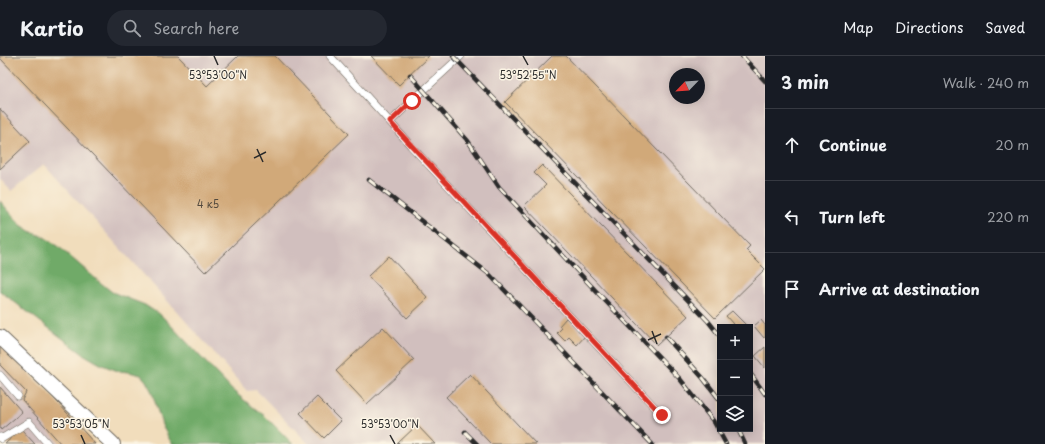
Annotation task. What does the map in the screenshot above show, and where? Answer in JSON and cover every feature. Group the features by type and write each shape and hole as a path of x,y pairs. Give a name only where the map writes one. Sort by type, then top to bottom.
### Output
{"street":[{"path":"0,337 113,444"}],"lane":[{"path":"330,56 422,158 662,415"},
{"path":"390,122 461,56"},
{"path":"0,375 18,396"},
{"path":"0,439 29,422 48,444"}],"shaded area":[{"path":"0,56 765,56 765,444 309,444 256,390 247,391 44,164 11,191 0,179"},
{"path":"0,348 89,444 0,444"}],"green space":[{"path":"0,201 21,225 58,246 112,292 145,305 162,316 232,390 265,416 293,444 172,444 162,425 152,392 141,375 118,371 102,365 83,354 0,291"}],"building":[{"path":"0,56 178,56 207,86 238,56 275,56 349,134 205,272 0,58"},
{"path":"371,56 429,56 399,85"},
{"path":"552,56 566,56 750,246 746,250 765,269 715,318 505,102"},
{"path":"0,109 30,141 0,169"},
{"path":"542,165 688,316 657,345 524,206 546,185 534,173"},
{"path":"389,256 428,298 407,318 368,276"},
{"path":"732,311 745,324 733,324 726,316"},
{"path":"566,318 585,336 577,345 569,337 565,341 557,333 562,328 559,326"},
{"path":"761,320 765,325 764,338 754,326"},
{"path":"383,327 414,360 367,404 336,371"},
{"path":"0,346 50,394 95,444 61,444 22,400 26,392 0,365"},
{"path":"765,347 765,368 755,356"},
{"path":"470,374 536,444 491,444 446,397"},
{"path":"0,387 22,412 1,430 0,428"},
{"path":"317,397 341,421 324,438 300,413"},
{"path":"417,425 435,444 397,444"},
{"path":"21,429 35,444 5,444"}],"railway":[{"path":"453,56 708,321 717,332"},
{"path":"742,56 765,81"},
{"path":"410,75 468,141 499,187 680,379 714,422 726,444"},
{"path":"369,180 489,274 652,444"},
{"path":"666,337 703,378 717,396"},
{"path":"753,377 765,394"},
{"path":"465,432 477,444"},
{"path":"739,432 745,444"}],"route":[{"path":"412,101 390,122 662,415"}]}
